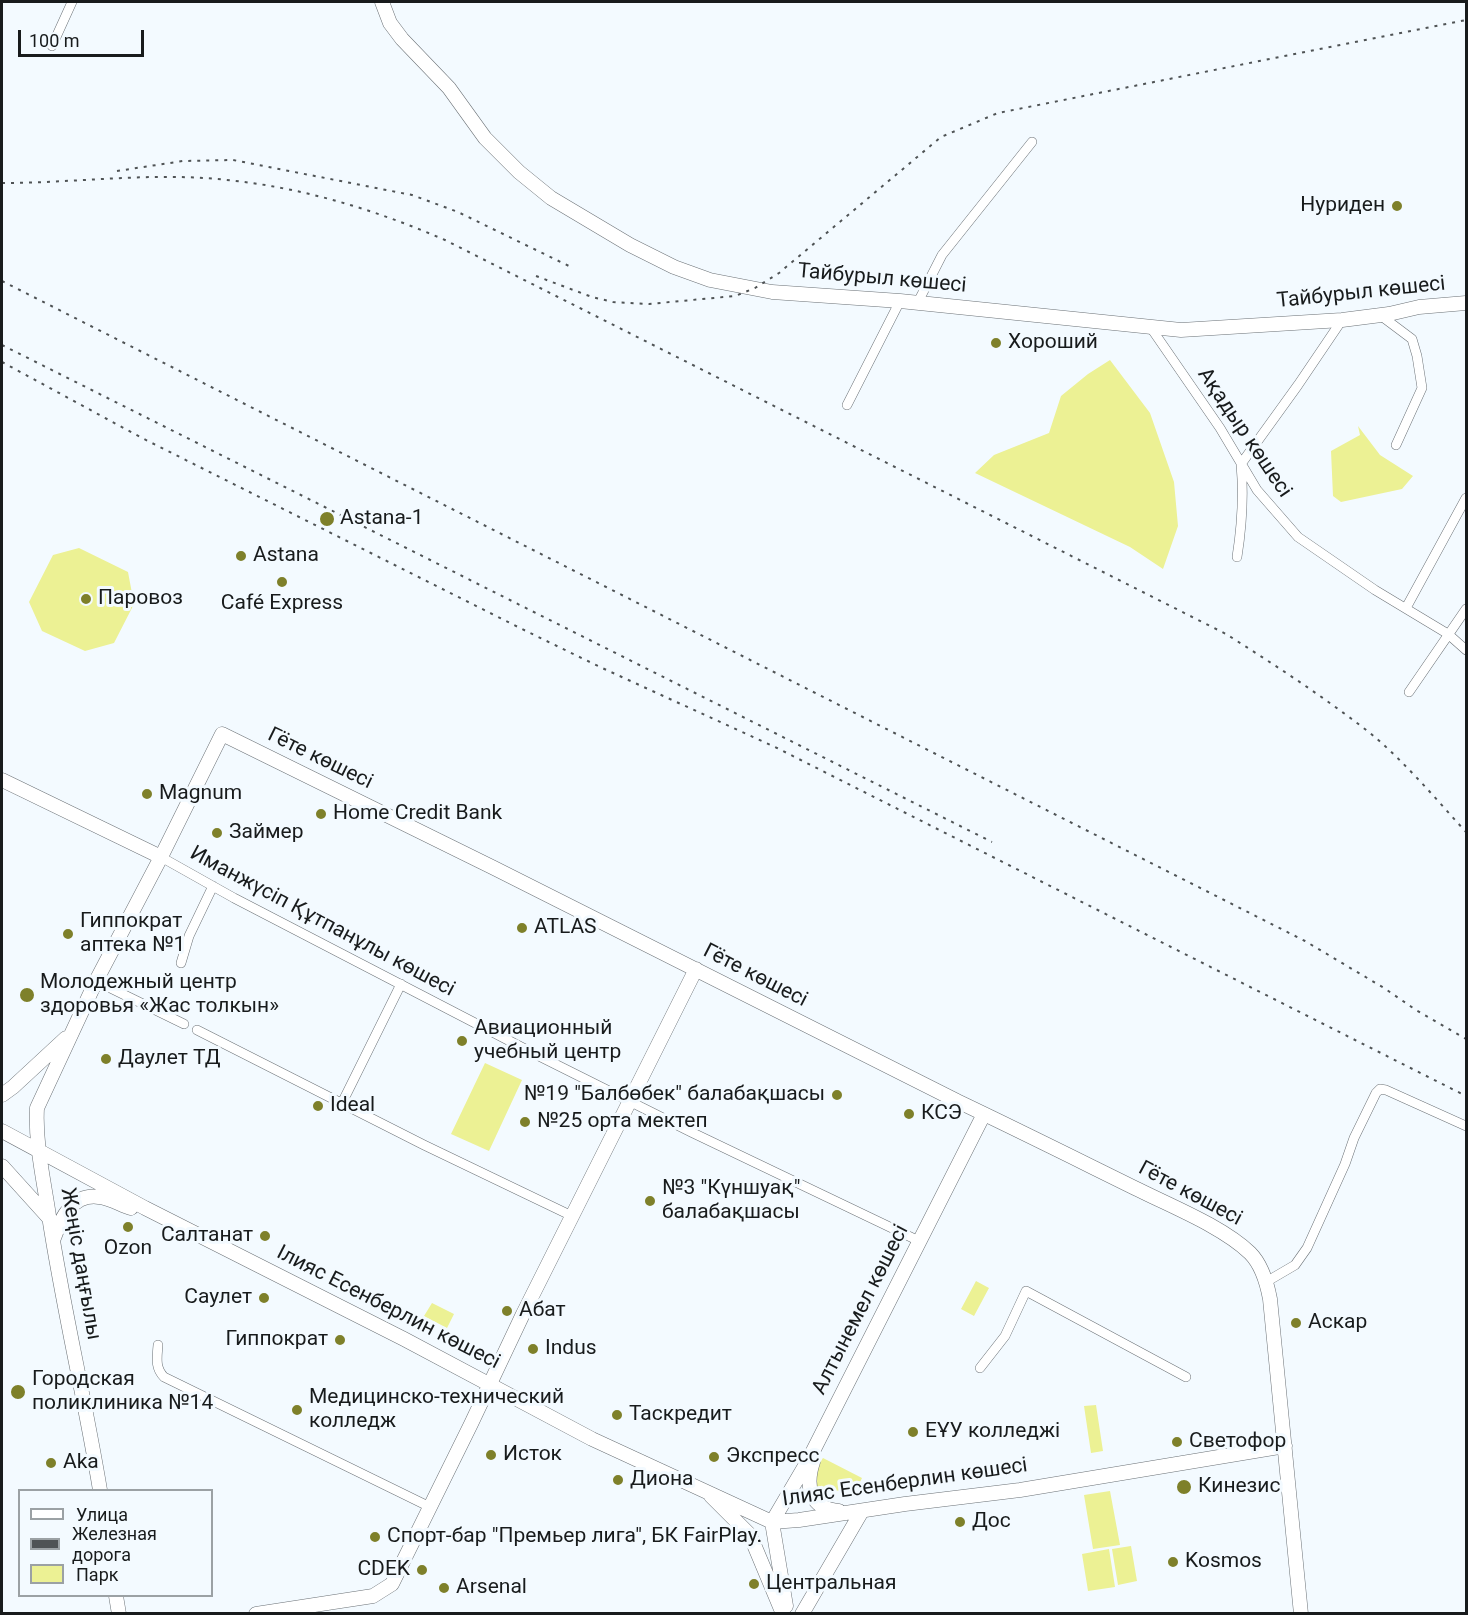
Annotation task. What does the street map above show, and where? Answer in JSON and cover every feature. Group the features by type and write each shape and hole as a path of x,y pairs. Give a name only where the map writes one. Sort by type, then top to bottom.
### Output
{"main road":[{"name":"Тайбурыл көшесі","path":"382,2 390,23 402,39 449,88 485,138 519,172 552,198 630,245 674,267 710,280 772,291 900,300 1181,330 1342,320 1419,307 1467,303"},
{"name":"Гёте көшесі","path":"222,734 1225,1234 1252,1254 1266,1282 1270,1299 1301,1614"},
{"name":"Жеңіс даңғылы","path":"100,1489 53,1240 39,1151 37,1108 96,981 222,734"},
{"path":"2,780 161,857"},
{"path":"256,1614 373,1596 392,1584 696,969"},
{"path":"2,1095 72,1032"},
{"name":"Алтынемел көшесі","path":"772,1522 823,1432 984,1114"},
{"name":"Ілияс Есенберлин көшесі","path":"2,1131 167,1220 592,1438 772,1522 1020,1490 1285,1446"},
{"path":"2,1166 50,1219"},
{"path":"53,1240 60,1222 72,1205 81,1200 99,1196 167,1220"},
{"path":"823,1432 810,1470 808,1485 812,1495 822,1507 832,1511 862,1511"},
{"path":"703,1488 750,1535 783,1614"},
{"path":"802,1614 862,1511"},
{"path":"772,1522 787,1614"},
{"path":"116,1597 119,1614"}],"street":[{"path":"52,46 72,2"},
{"path":"918,302 942,255 1032,142"},
{"path":"847,405 900,300"},
{"path":"1380,315 1412,339 1422,388 1395,445"},
{"path":"1237,557 1243,517 1244,490 1241,464 1298,386 1342,320"},
{"name":"Ақадыр көшесі","path":"1151,327 1220,428 1263,497 1298,537 1375,590 1448,634 1467,650"},
{"path":"1406,608 1467,498"},
{"path":"1409,692 1467,609"},
{"name":"Иманжүсіп Құтпанұлы көшесі","path":"161,857 529,1051 919,1241"},
{"path":"181,963 189,936 213,886"},
{"path":"96,981 184,1024"},
{"path":"342,1103 402,984"},
{"path":"197,1030 572,1216"},
{"path":"1266,1282 1295,1265 1307,1248 1345,1164 1354,1138 1380,1089 1467,1126"},
{"path":"980,1368 1005,1336 1026,1291 1186,1377"},
{"path":"158,1345 157,1364 164,1377 430,1507"}],"green space":[{"path":"1110,360 1150,413 1174,482 1178,526 1163,569 1130,547 975,473 994,455 1049,433 1061,396"},
{"path":"1358,426 1380,455 1413,476 1402,489 1341,502 1333,496 1331,451 1360,435"},
{"path":"79,548 128,572 134,604 114,643 85,651 42,631 29,602 53,555"},
{"path":"485,1063 522,1080 489,1151 451,1134"},
{"path":"976,1281 989,1288 974,1316 961,1309"},
{"path":"432,1303 454,1314 447,1328 424,1316"},
{"path":"1096,1405 1103,1451 1091,1453 1084,1406"},
{"path":"823,1458 862,1478 856,1490 825,1491 820,1486 814,1488 811,1475"},
{"path":"1110,1491 1120,1545 1093,1549 1084,1495"},
{"path":"1131,1546 1137,1581 1118,1585 1112,1549"},
{"path":"1109,1549 1115,1587 1088,1591 1082,1554"}],"railway":[{"path":"536,276 592,297 613,302 649,304 735,296 755,288 779,273 941,137 998,113 1466,20"},
{"path":"117,171 183,161 233,160 412,195 458,212 571,267"},
{"path":"2,183 158,177 248,182 348,204 445,240 1226,634 1299,682 1370,733 1408,768 1466,832"},
{"path":"2,281 1305,941 1466,1039"},
{"path":"2,345 992,842"},
{"path":"2,362 142,438 522,629 777,748 1466,1096"}],"place":[{"name":"Нуриден","path":"1397,206"},
{"name":"Хороший","path":"996,343"},
{"name":"Astana-1","path":"327,519"},
{"name":"Astana","path":"241,556"},
{"name":"Café Express","path":"282,582"},
{"name":"Паровоз","path":"86,599"},
{"name":"Magnum","path":"147,794"},
{"name":"Home Credit Bank","path":"321,814"},
{"name":"Займер","path":"217,833"},
{"name":"ATLAS","path":"522,928"},
{"name":"Гиппократ аптека №1","path":"68,934"},
{"name":"Молодежный центр здоровья «Жас толкын»","path":"27,995"},
{"name":"Авиационный учебный центр","path":"462,1041"},
{"name":"Даулет ТД","path":"106,1059"},
{"name":"№19 \"Балбөбек\" балабақшасы","path":"837,1095"},
{"name":"Ideal","path":"318,1106"},
{"name":"КСЭ","path":"909,1114"},
{"name":"№25 орта мектеп","path":"525,1122"},
{"name":"№3 \"Күншуақ\" балабақшасы","path":"650,1201"},
{"name":"Ozon","path":"128,1227"},
{"name":"Салтанат","path":"265,1236"},
{"name":"Саулет","path":"264,1298"},
{"name":"Абат","path":"507,1311"},
{"name":"Аскар","path":"1296,1323"},
{"name":"Гиппократ","path":"340,1340"},
{"name":"Indus","path":"533,1349"},
{"name":"Городская поликлиника №14","path":"18,1392"},
{"name":"Медицинско-технический колледж","path":"297,1410"},
{"name":"Таскредит","path":"617,1415"},
{"name":"ЕҰУ колледжі","path":"913,1432"},
{"name":"Светофор","path":"1177,1442"},
{"name":"Исток","path":"491,1455"},
{"name":"Экспресс","path":"714,1457"},
{"name":"Aka","path":"51,1463"},
{"name":"Диона","path":"618,1480"},
{"name":"Кинезис","path":"1184,1487"},
{"name":"Дос","path":"960,1522"},
{"name":"Спорт-бар \"Премьер лига\", БК FairPlay.","path":"375,1537"},
{"name":"Kosmos","path":"1173,1562"},
{"name":"CDEK","path":"422,1570"},
{"name":"Центральная","path":"754,1584"},
{"name":"Arsenal","path":"444,1588"}]}
